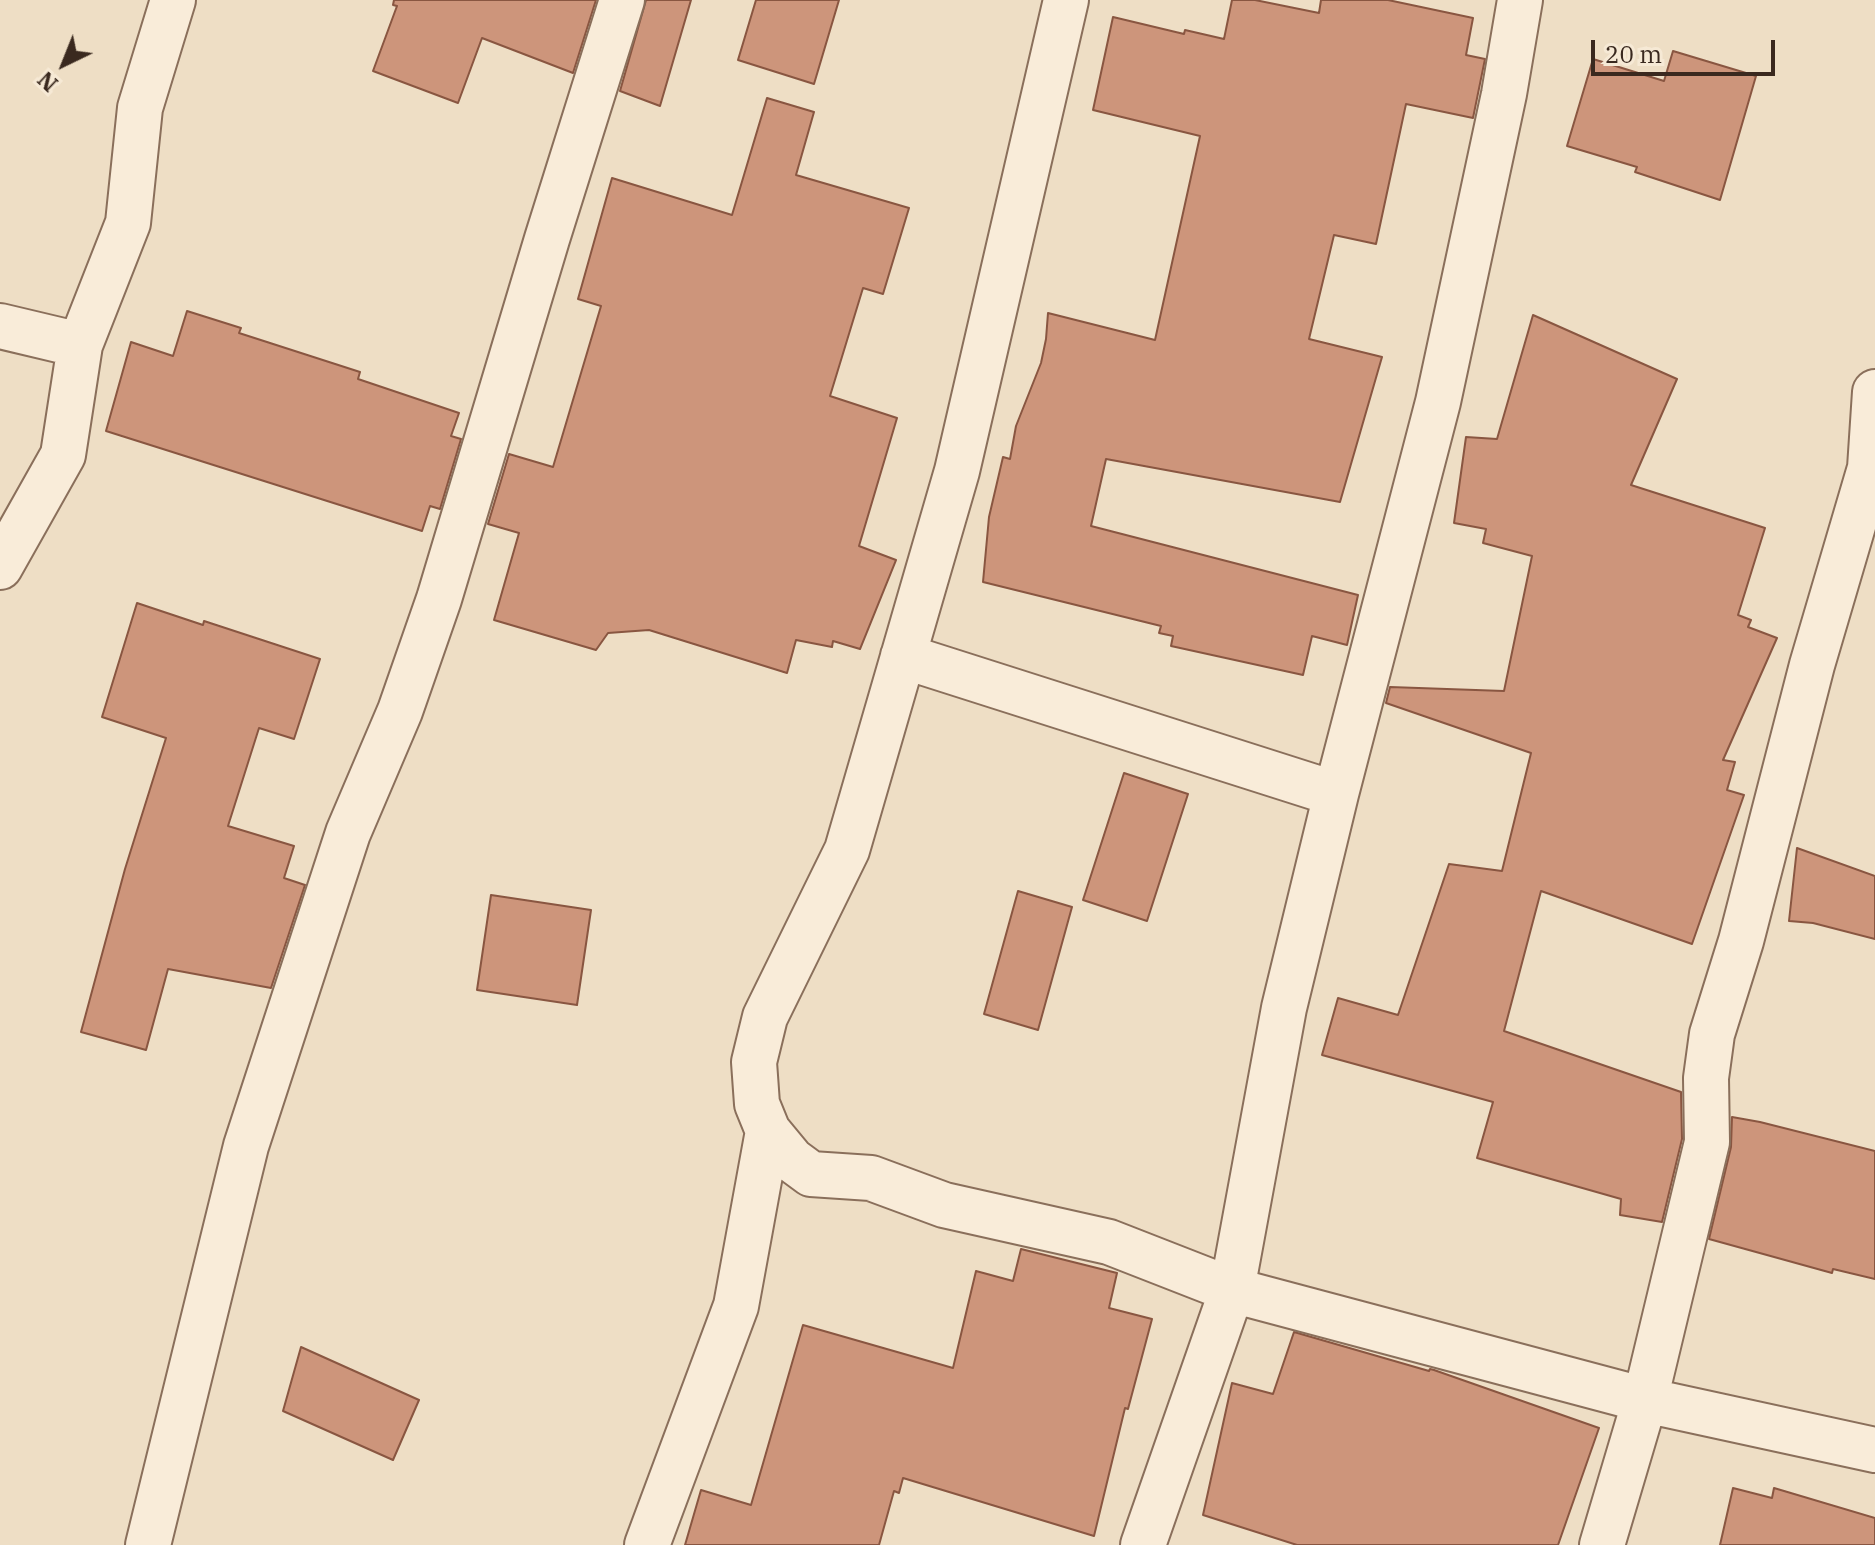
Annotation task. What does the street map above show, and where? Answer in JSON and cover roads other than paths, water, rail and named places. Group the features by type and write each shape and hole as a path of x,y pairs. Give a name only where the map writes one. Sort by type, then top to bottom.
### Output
{"street":[{"path":"0,567 63,455 80,345 128,223 140,108 173,0"},
{"path":"148,1545 246,1146 348,833 400,711 439,599 622,0"},
{"path":"1066,0 957,471 847,850 765,1017 754,1062 757,1104 768,1131 792,1160 811,1174 871,1178 944,1205 1109,1242 1232,1290 1645,1400 1875,1450"},
{"path":"1143,1545 1232,1290 1284,1008 1438,402 1504,94 1520,0"},
{"path":"0,326 80,345"},
{"path":"1602,1545 1645,1400 1707,1142 1706,1078 1712,1034 1741,941 1812,665 1870,468 1875,392"},
{"path":"903,656 1336,794"},
{"path":"647,1545 736,1306 768,1131"}]}
